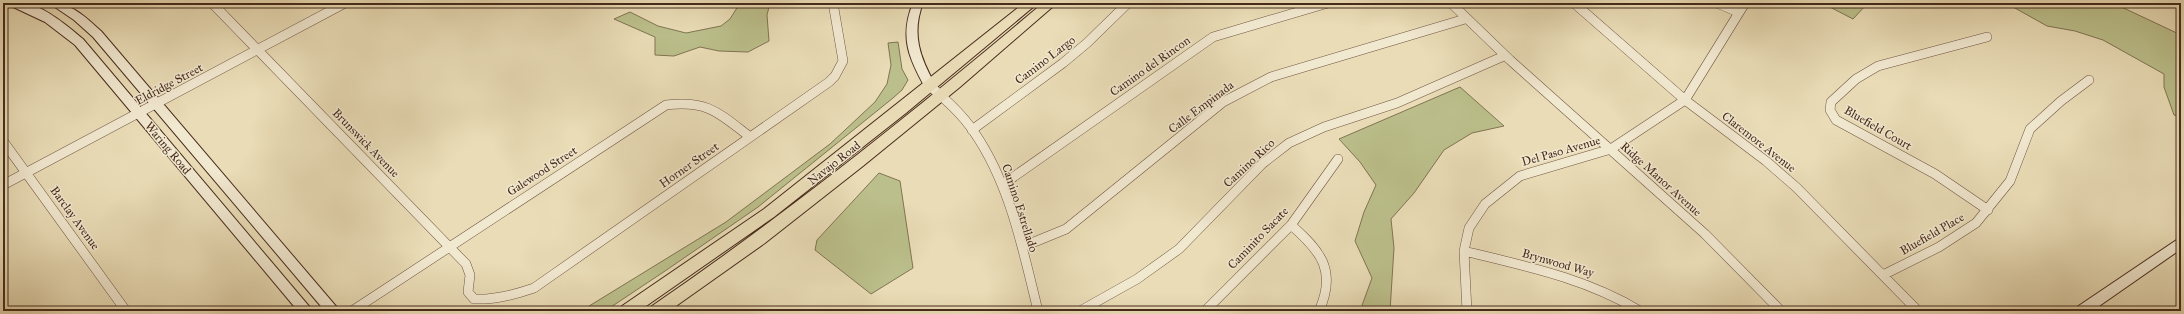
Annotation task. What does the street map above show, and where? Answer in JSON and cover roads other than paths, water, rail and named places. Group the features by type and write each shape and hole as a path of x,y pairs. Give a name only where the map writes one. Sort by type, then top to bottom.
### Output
{"main road":[{"name":"Waring Road","path":"15,3 35,10 58,23 74,37 306,311"},
{"name":"Waring Road","path":"54,3 78,17 97,34 158,103 333,311"},
{"path":"918,3 912,15 910,44 918,66 930,86"},
{"name":"Navajo Road","path":"627,311 695,266 768,214 840,158 1032,3"},
{"name":"Navajo Road","path":"657,311 773,230 942,95 1051,3"},
{"path":"840,158 853,167"},
{"path":"2082,311 2181,242"}],"street":[{"name":"Brunswick Avenue","path":"212,3 256,50 466,264 470,275 468,292 474,299 487,300"},
{"name":"Eldridge Street","path":"3,185 345,3"},
{"name":"Horner Street","path":"487,300 534,288 835,76 844,61 833,3"},
{"name":"Camino Largo","path":"972,130 1069,58 1128,3"},
{"name":"Camino del Rincon","path":"1002,185 1213,37 1328,3"},
{"name":"Ridge Manor Avenue","path":"1451,3 1484,39 1611,149 1748,275 1781,311"},
{"name":"Claremore Avenue","path":"1574,3 1685,100 1766,161 1798,188 1918,311"},
{"path":"1717,3 1738,12"},
{"name":"Del Paso Avenue","path":"1466,311 1464,251 1469,228 1485,204 1520,176 1611,149 1685,100 1738,12 1745,3"},
{"name":"Calle Empinada","path":"1022,247 1055,235 1066,229 1223,102 1250,86 1282,73 1465,19"},
{"name":"Bluefield Court","path":"1987,37 1878,66 1856,79 1831,102 1830,110 1836,120 1935,174 1988,210"},
{"name":"Camino Rico","path":"1080,311 1137,279 1179,249 1262,164 1290,143 1324,127 1397,103 1504,56"},
{"name":"Bluefield Place","path":"1883,275 1939,247 1976,223 2010,181 2030,129 2061,101 2090,80"},
{"name":"Camino Estrellado","path":"930,86 942,95 972,130 990,157 1002,185 1022,247 1038,311"},
{"name":"Galewood Street","path":"352,311 448,246 666,104 686,101 703,104 750,137"},
{"name":"Barclay Avenue","path":"3,141 126,311"},
{"name":"Caminito Sacate","path":"1205,311 1291,225 1338,159"},
{"path":"1291,225 1312,243 1324,260 1328,279 1319,311"},
{"name":"Brynwood Way","path":"1464,251 1582,282 1619,297 1640,311"}]}
